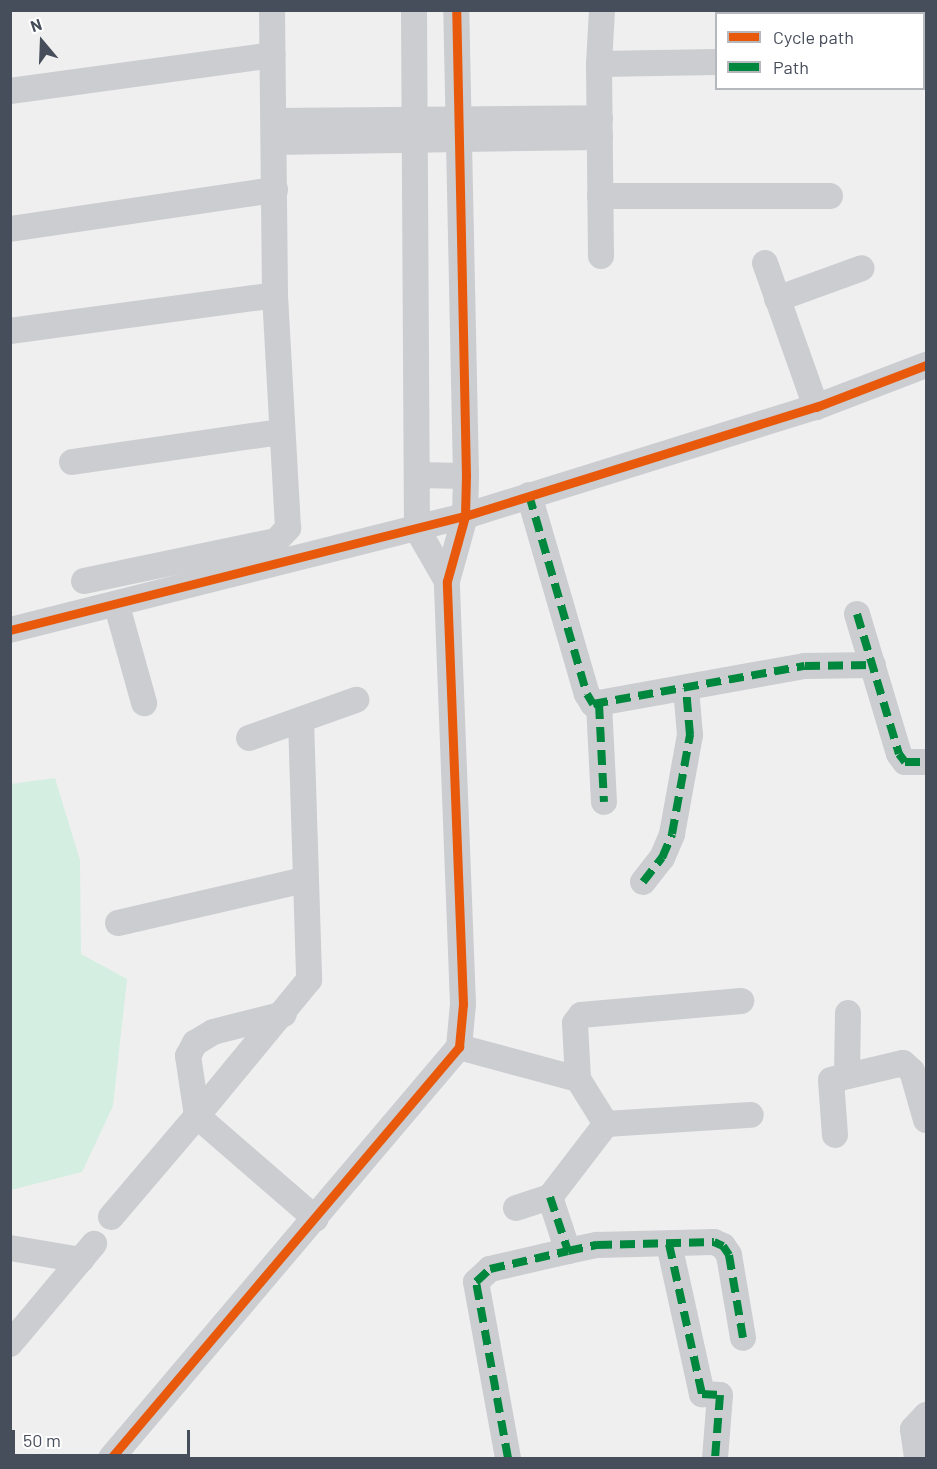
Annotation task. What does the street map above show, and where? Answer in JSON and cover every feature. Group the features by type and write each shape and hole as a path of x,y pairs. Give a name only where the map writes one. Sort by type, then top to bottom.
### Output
{"street":[{"path":"84,580 281,538 288,528 275,295 272,10"},
{"path":"414,10 417,129 417,529 447,581"},
{"path":"111,1458 459,1047 462,1004 447,581 465,516 466,476 456,10"},
{"path":"601,256 599,64 602,10"},
{"path":"10,92 273,55"},
{"path":"599,64 715,62"},
{"path":"274,131 600,127"},
{"path":"10,229 275,190"},
{"path":"600,196 830,196"},
{"path":"765,263 816,407"},
{"path":"777,299 862,268"},
{"path":"10,331 275,295"},
{"path":"10,630 117,606 465,516 816,407 927,365"},
{"path":"72,462 281,432"},
{"path":"417,475 466,476"},
{"path":"529,495 587,694 593,704 804,666 873,665"},
{"path":"117,606 144,703"},
{"path":"857,614 899,754 910,763 927,762"},
{"path":"643,882 662,858 672,834 690,735 686,688"},
{"path":"249,738 356,700"},
{"path":"599,704 604,802"},
{"path":"111,1217 284,1014 309,980 304,880 301,720"},
{"path":"118,922 304,880"},
{"path":"606,1124 579,1079 575,1023 582,1015 741,1001"},
{"path":"847,1075 848,1013"},
{"path":"284,1014 213,1032 195,1043 188,1056 199,1112 319,1215"},
{"path":"459,1047 579,1079"},
{"path":"835,1134 829,1085 836,1077 903,1063 909,1065 927,1120"},
{"path":"516,1208 550,1197 606,1124 751,1115"},
{"path":"550,1197 568,1251"},
{"path":"508,1458 476,1282 490,1269 597,1245 714,1242 723,1246 729,1255 742,1338"},
{"path":"669,1244 702,1395 720,1395 715,1458"},
{"path":"10,1248 87,1252 10,1344"},
{"path":"917,1458 913,1429 927,1415"}],"green space":[{"path":"55,778 80,860 81,954 127,979 113,1106 82,1172 11,1190 11,784"}],"marked path":[{"path":"529,495 587,694 593,704 805,666 873,665"},
{"path":"857,614 899,754 905,762 926,762"},
{"path":"643,882 662,858 672,834 690,735 686,688"},
{"path":"599,704 604,802"},
{"path":"550,1197 568,1251 597,1245 714,1242 723,1246 729,1255 743,1338"},
{"path":"669,1244 702,1394 720,1395 715,1458"},
{"path":"508,1458 476,1282 490,1269 568,1251"}],"cycle path":[{"path":"111,1458 459,1047 463,1004 447,581 465,516 466,476 456,10"},
{"path":"10,630 465,516 816,407 926,365"}]}
